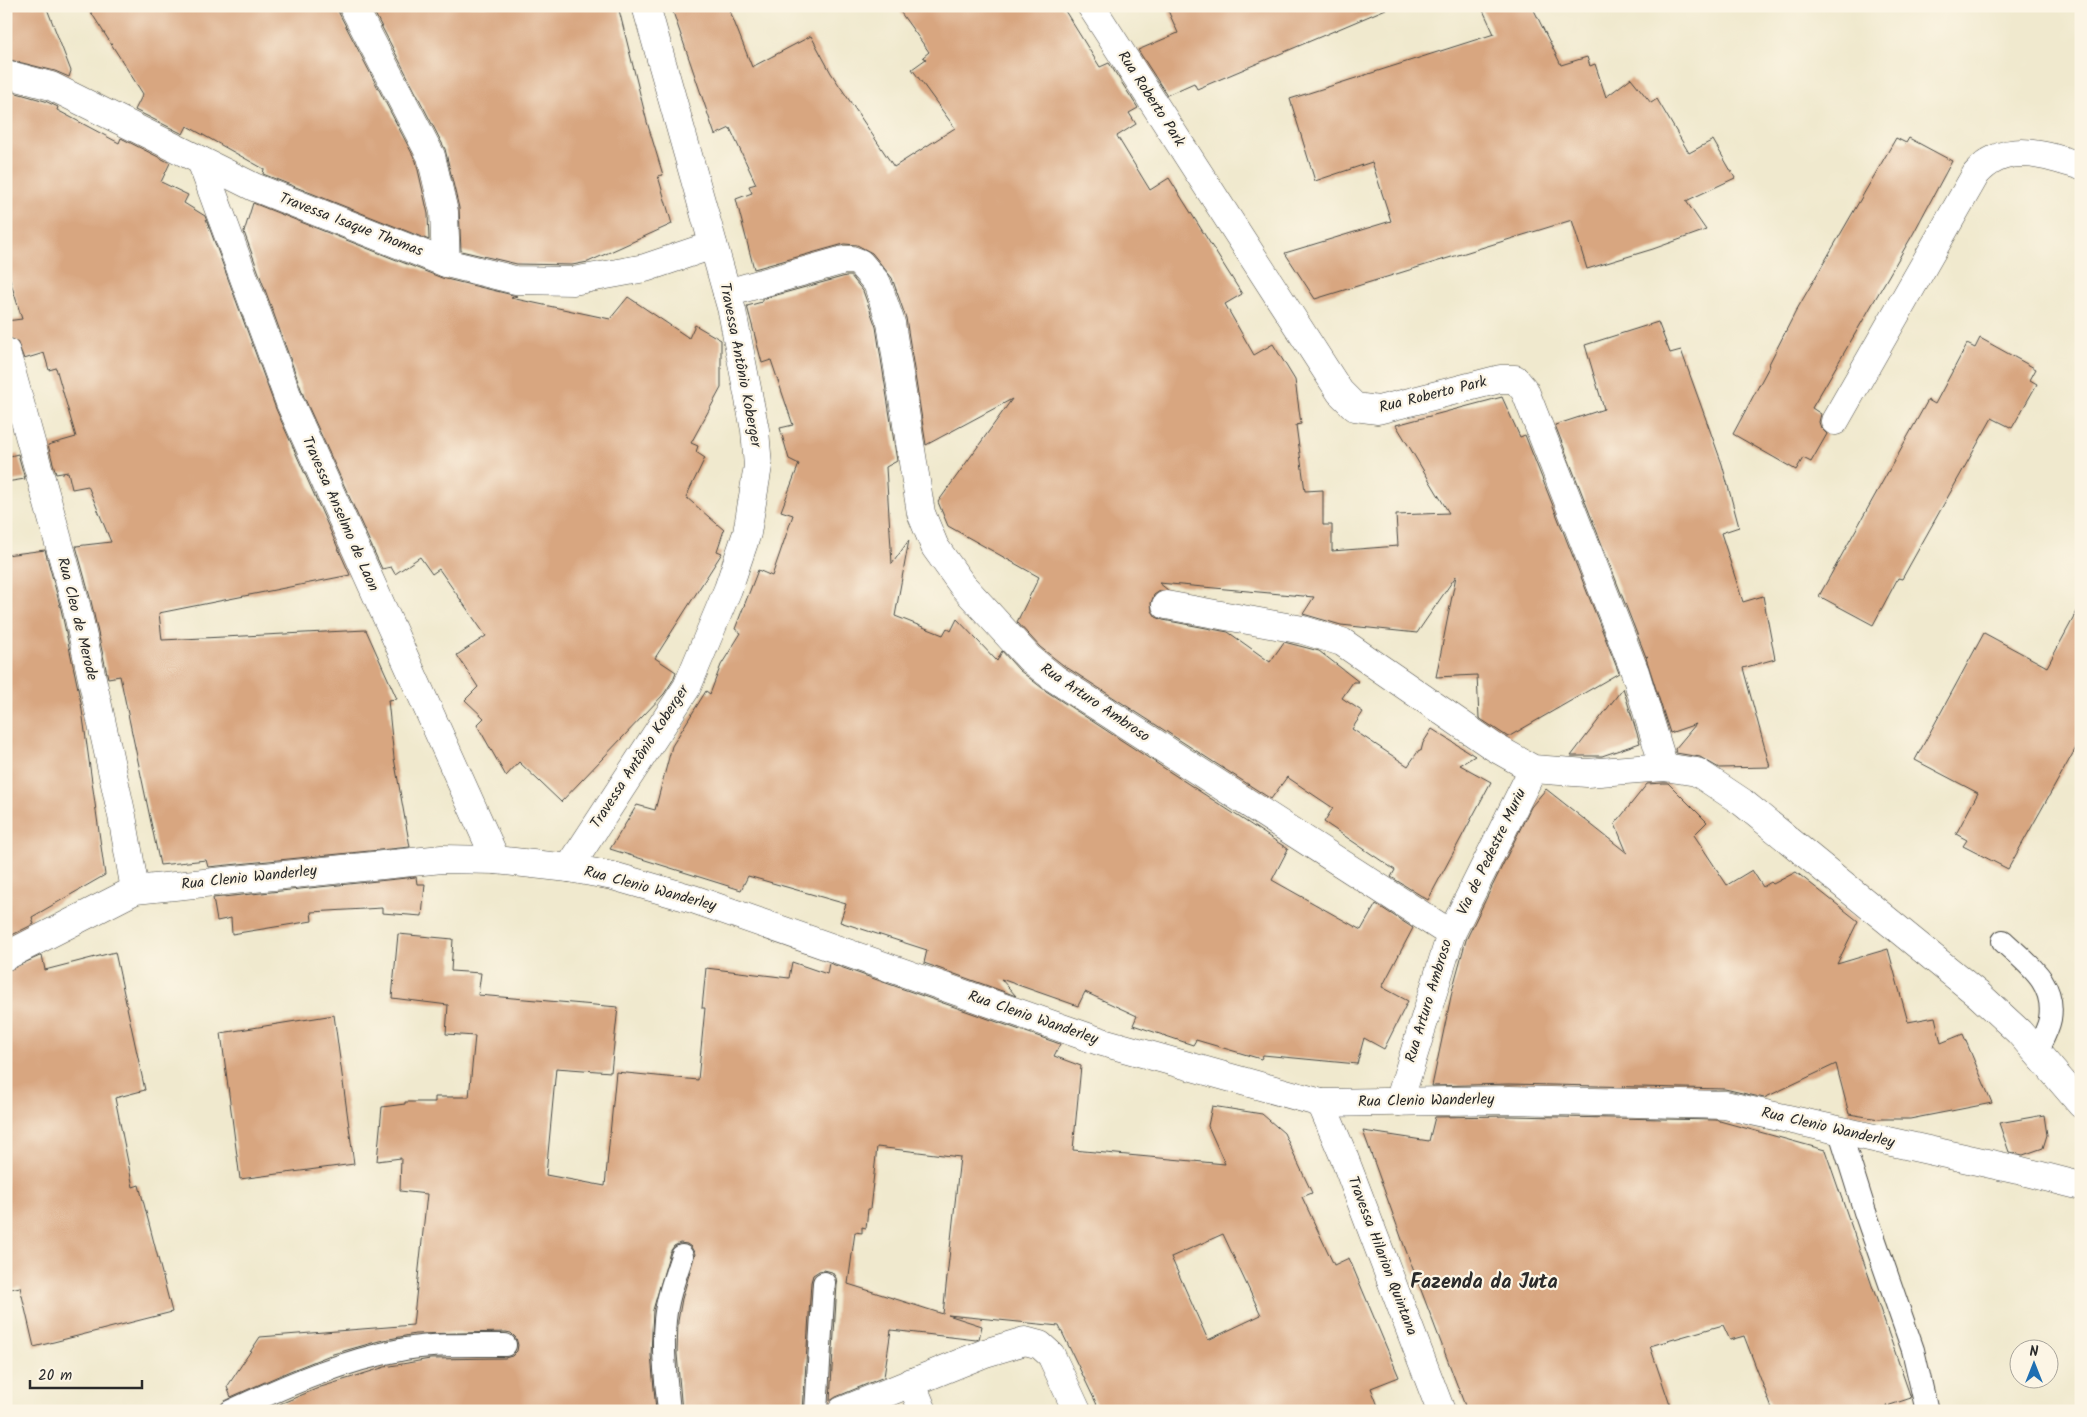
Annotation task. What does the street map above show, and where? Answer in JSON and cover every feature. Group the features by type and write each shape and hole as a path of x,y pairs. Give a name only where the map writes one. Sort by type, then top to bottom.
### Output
{"street":[{"path":"353,6 431,156 444,212 446,263"},
{"name":"Travessa Antônio Koberger","path":"569,868 686,687 728,588 747,533 758,466 755,430 727,293 646,6"},
{"name":"Rua Roberto Park","path":"1091,6 1340,392 1355,407 1378,410 1500,379 1515,379 1524,391 1635,672 1664,767"},
{"name":"Travessa Isaque Thomas","path":"6,74 51,86 254,187 446,263 516,280 573,281 645,268 713,245"},
{"path":"1835,421 1976,174 1991,160 2003,155 2016,153 2046,156 2081,166"},
{"name":"Travessa Anselmo de Laon","path":"202,161 290,403 496,860"},
{"name":"Rua Arturo Ambroso","path":"727,293 844,260 860,263 877,283 891,323 921,514 935,547 963,586 1029,658 1054,678 1451,934 1399,1102"},
{"name":"Rua Cleo de Merode","path":"6,352 76,605 122,816 135,890"},
{"path":"1166,605 1303,630 1342,642 1494,747 1532,769 1587,773 1664,767 1697,772 1742,802 1979,994 2019,1032 2081,1104"},
{"name":"Via de Pedestre Muriu","path":"1451,934 1532,769"},
{"name":"Rua Clenio Wanderley","path":"6,956 135,890 442,859 496,860 569,868 613,876 693,899 1099,1041 1321,1103 1509,1100 1725,1105 2018,1170 2081,1186"},
{"name":"Travessa Hilarion Quintana","path":"1321,1103 1342,1152 1441,1411"},
{"path":"842,1411 985,1353 1025,1341 1040,1345 1051,1355 1077,1411"},
{"path":"911,1382 923,1411"}],"lane":[{"path":"2003,941 2043,980 2050,996 2050,1020 2036,1052"},
{"path":"1840,1132 1865,1212 1913,1350 1927,1411"},
{"path":"669,1411 664,1368 665,1320 669,1298 682,1256"},
{"path":"816,1411 824,1283"},
{"path":"231,1411 331,1368 373,1356 407,1349 462,1345 505,1345"}],"building":[{"path":"6,6 46,6 71,71 69,77 55,71 6,59"},
{"path":"87,6 338,6 339,13 416,161 428,214 429,240 263,174 264,169 187,126 183,134 135,110 143,94"},
{"path":"371,6 618,6 647,122 663,175 658,176 672,224 588,262 572,265 517,264 461,251 459,208 445,149"},
{"path":"671,6 728,6 752,67 811,36 831,73 894,167 955,128 912,69 926,59 923,57 929,52 896,6 1062,6 1100,67 1109,63 1138,108 1129,113 1136,124 1117,136 1150,190 1169,178 1242,294 1225,304 1254,355 1273,344 1295,380 1301,424 1296,425 1305,491 1323,490 1323,525 1332,525 1332,551 1398,546 1396,515 1449,513 1396,425 1502,397 1520,437 1525,435 1619,673 1508,737 1479,718 1477,675 1436,677 1456,576 1417,633 1341,625 1303,614 1314,597 1159,583 1168,590 1160,591 1154,595 1151,603 1152,611 1156,617 1163,620 1228,632 1270,662 1284,642 1319,651 1359,682 1353,682 1342,698 1363,712 1352,729 1408,766 1419,750 1421,751 1423,743 1432,729 1475,756 1460,765 1491,782 1428,900 1391,877 1395,870 1324,822 1333,808 1287,777 1271,799 1063,665 1040,647 1017,622 1039,577 948,526 938,502 1012,399 926,445 906,318 892,278 872,253 857,245 844,244 754,269 736,199 752,193 749,186 756,184 730,128 715,135"},
{"path":"1166,6 1393,6 1197,89 1194,83 1167,95 1138,50 1178,33"},
{"path":"1481,6 1532,6 1561,65 1587,57 1590,66 1595,64 1606,97 1631,78 1651,103 1657,99 1689,153 1713,140 1735,178 1686,201 1706,230 1653,249 1587,269 1572,220 1315,299 1285,253 1391,221 1372,162 1315,181 1290,99 1494,34"},
{"path":"6,90 45,101 58,107 57,110 119,143 121,138 170,163 161,182 188,195 184,203 205,216 276,409 350,575 159,613 162,640 366,630 397,699 388,700 394,758 410,847 208,867 206,860 160,865 120,676 108,678 91,601 76,546 111,542 88,486 72,489 68,472 56,474 48,445 76,437 56,368 49,370 44,353 24,359 17,341 6,337 6,321 22,319 6,267"},
{"path":"1896,138 1906,143 1909,138 1952,161 1913,234 1812,408 1821,414 1819,422 1821,428 1827,434 1811,462 1803,458 1796,470 1733,434 1796,311"},
{"path":"253,203 442,278 517,296 511,298 610,319 628,297 689,338 695,325 721,340 721,388 691,443 698,446 696,452 705,458 686,497 724,530 717,551 722,553 655,658 676,672 664,694 561,802 519,762 506,776 477,725 484,718 465,700 478,687 457,655 486,636 439,569 432,574 420,557 395,574 391,567 382,569 304,397 244,232"},
{"path":"851,276 863,291 876,327 897,461 886,467 892,564 909,540 895,616 943,635 947,628 951,631 957,619 997,661 1002,651 1019,670 1046,691 1288,849 1272,880 1361,930 1376,904 1413,928 1382,987 1408,1001 1384,1049 1364,1038 1357,1064 1263,1055 1261,1059 1196,1040 1193,1045 1133,1025 1137,1016 1085,992 1078,1006 1001,979 1016,996 924,963 927,950 840,922 846,904 748,876 741,890 610,849 637,805 655,810 672,746 706,691 710,694 721,665 741,633 735,629 758,570 772,576 793,515 781,511 799,464 789,459 780,428 793,425 771,360 762,363 747,306 762,302 762,299"},
{"path":"1658,322 1670,353 1681,350 1722,464 1739,527 1721,533 1743,602 1763,596 1775,659 1743,668 1770,767 1719,768 1700,757 1676,753 1675,749 1696,724 1670,733 1646,658 1648,656 1646,657 1555,425 1604,409 1585,345"},
{"path":"1980,338 2036,369 2030,380 2037,384 2012,428 1992,418 1902,579 1898,578 1873,625 1819,596 1928,400 1935,404 1967,344 1975,348"},
{"path":"18,454 25,479 6,482 6,457"},
{"path":"45,550 61,609 81,703 105,875 32,917 34,924 6,938 6,555"},
{"path":"2081,604 2081,739 2008,869 1963,846 1967,840 1956,834 1978,793 1915,760 1984,633 2047,667"},
{"path":"1623,688 1640,743 1602,756 1571,756"},
{"path":"1668,783 1707,822 1694,835 1727,885 1752,870 1763,887 1796,872 1858,921 1837,964 1888,949 1908,1022 1935,1017 1941,1043 1963,1034 1992,1103 1910,1119 1879,1119 1849,1114 1836,1064 1764,1098 1725,1089 1509,1084 1432,1086 1453,987 1466,940 1531,807 1546,789 1627,853 1615,824 1647,784"},
{"path":"416,877 417,884 425,884 422,916 382,913 382,908 311,912 312,921 232,934 231,918 217,921 213,898"},
{"path":"398,934 453,939 451,971 481,973 478,995 618,1007 611,1072 556,1068 546,1175 605,1186 616,1072 698,1080 705,1008 702,1008 706,968 789,978 792,962 827,974 829,963 1060,1044 1054,1056 1081,1066 1073,1150 1225,1164 1208,1126 1212,1106 1262,1114 1284,1133 1312,1193 1302,1197 1334,1265 1349,1258 1399,1377 1371,1388 1380,1411 1100,1411 1059,1326 948,1315 982,1326 979,1339 891,1330 884,1377 830,1401 837,1284 832,1272 824,1270 813,1275 811,1282 803,1411 682,1411 677,1354 678,1321 682,1299 695,1254 687,1244 680,1243 674,1246 670,1252 653,1310 651,1355 656,1411 263,1411 321,1387 385,1367 430,1359 505,1358 512,1356 517,1351 516,1338 511,1333 506,1332 415,1334 379,1341 333,1354 231,1397 227,1387 260,1337 413,1325 427,1194 400,1191 401,1158 377,1161 382,1107 405,1104 405,1102 435,1102 435,1097 469,1097 475,1036 446,1034 448,1005 392,998","holes":["877,1147 960,1157 943,1314 848,1284 855,1232 862,1233 862,1227 866,1228","1223,1234 1261,1315 1208,1340 1171,1257"]},
{"path":"115,952 145,1090 115,1098 133,1187 139,1185 172,1312 34,1347 20,1287 6,1290 6,971 42,955 45,970"},
{"path":"334,1015 354,1164 240,1179 221,1033"},
{"path":"2044,1115 2047,1135 2043,1148 2023,1155 2009,1152 1999,1123"},
{"path":"1509,1116 1716,1120 1825,1150 1911,1398 1887,1406 1889,1411 1773,1411 1744,1336 1730,1340 1723,1325 1650,1346 1672,1411 1467,1411 1363,1131 1429,1141 1435,1117"},
{"path":"896,1406 903,1411 884,1411"}],"district":[{"name":"Fazenda da Juta","path":"1484,1283"}]}
